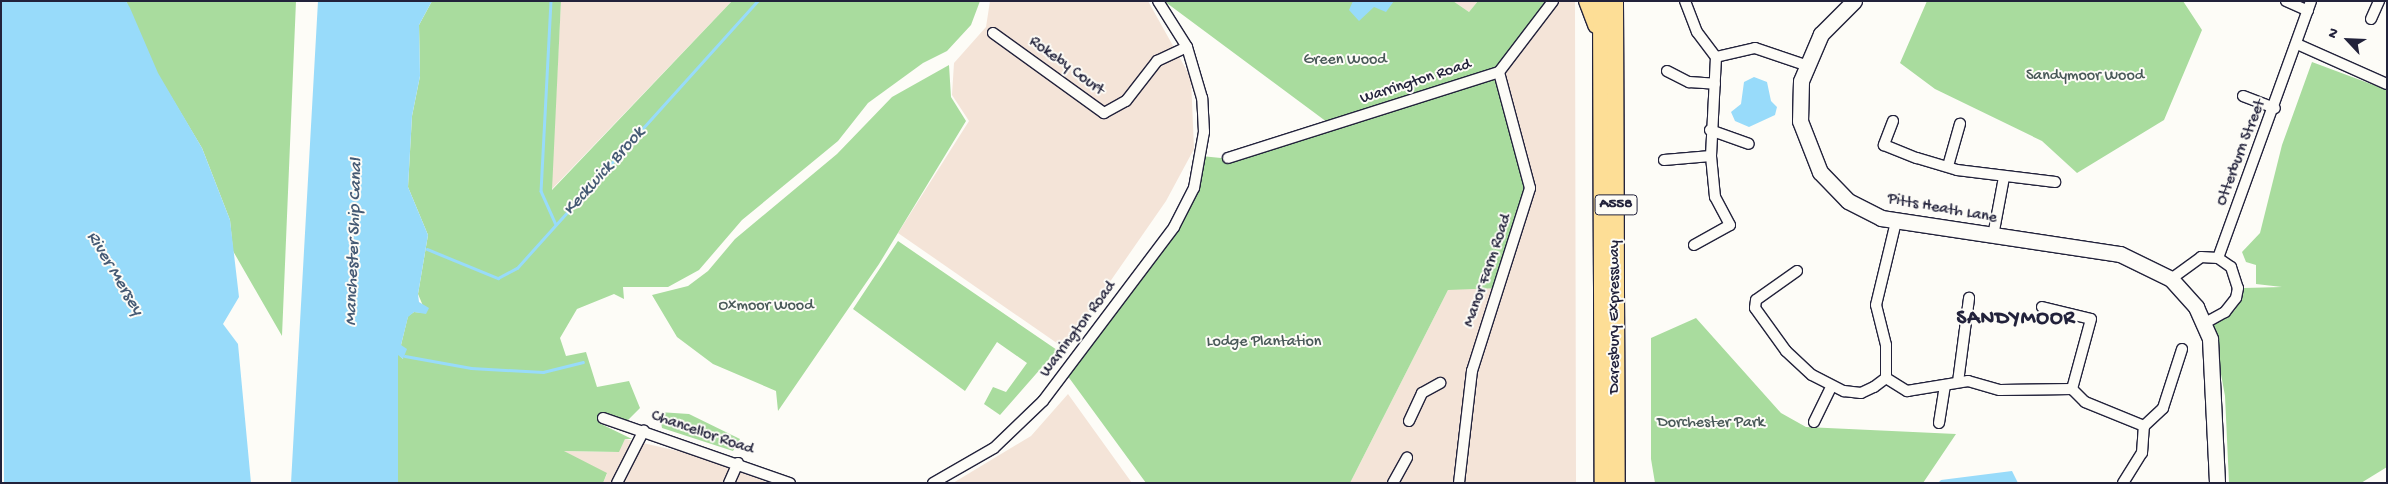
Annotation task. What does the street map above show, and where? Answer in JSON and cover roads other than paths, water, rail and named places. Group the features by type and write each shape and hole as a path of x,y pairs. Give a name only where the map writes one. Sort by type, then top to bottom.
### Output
{"main road":[{"path":"1587,1 1595,18 1601,82"},
{"name":"Daresbury Expressway","path":"1601,1 1602,479"},
{"name":"Daresbury Expressway","path":"1615,1 1617,483"},
{"path":"1617,408 1622,483"}],"street":[{"name":"Warrington Road","path":"933,483 994,448 1067,375 1174,226 1194,188 1201,156 1202,98 1187,47 1158,1"},
{"path":"1685,1 1696,32 1716,56 1710,130 1711,156 1715,196 1730,225 1694,245"},
{"name":"Pitts Heath Lane","path":"1854,1 1821,34 1805,65 1800,121 1820,172 1848,201 1896,222 2120,254 2171,279 2205,323 2215,374 2217,483"},
{"path":"2286,1 2309,6"},
{"path":"1499,72 1550,2"},
{"path":"2371,19 2377,2"},
{"name":"Otterburn Street","path":"2218,258 2294,58 2309,6"},
{"name":"Rokeby Court","path":"993,33 1104,113 1126,101 1157,61 1187,47"},
{"path":"2297,44 2387,84"},
{"path":"1716,56 1755,48 1805,65"},
{"path":"1667,71 1690,82 1714,84"},
{"name":"Warrington Road","path":"1228,158 1499,72"},
{"name":"Manor Farm Road","path":"1459,483 1472,371 1530,188 1499,72"},
{"path":"2242,96 2275,108"},
{"path":"1893,121 1884,145 1948,166 2004,177 2054,182"},
{"path":"1948,166 1960,124"},
{"path":"1710,130 1749,144"},
{"path":"1664,160 1711,156"},
{"path":"1993,236 2004,177"},
{"path":"1886,378 1886,345 1876,305 1896,222"},
{"path":"2171,279 2194,259 2218,258 2231,267 2238,288 2231,306 2205,323"},
{"path":"1797,271 1756,300 1755,308 1800,365 1831,387 1861,393 1886,378"},
{"path":"1958,382 1969,298"},
{"path":"2042,307 2091,319 2072,389"},
{"path":"2123,483 2142,453 2144,426 2163,408 2182,349"},
{"path":"1886,378 1907,391 1945,386 1958,382 2000,390 2072,389 2086,402 2144,426"},
{"path":"1409,421 1422,393 1440,383"},
{"path":"1939,422 1945,386"},
{"path":"1814,422 1831,387"},
{"name":"Chancellor Road","path":"603,418 644,430 789,482"},
{"path":"617,483 644,430"},
{"path":"1393,483 1407,458"},
{"path":"729,483 738,463"}],"water":[{"name":"River Mersey","path":"1,1 126,1 130,8 158,73 202,148 230,220 239,297 223,324 238,344 251,483 4,483"},
{"name":"Manchester Ship Canal","path":"318,1 432,1 419,25 420,76 412,116 408,187 428,235 418,294 419,302 429,308 426,314 414,312 408,317 401,345 407,349 403,359 398,355 398,483 291,483"},
{"path":"1353,1 1394,1 1386,12 1374,7 1359,21 1349,10"},
{"path":"1754,77 1767,82 1771,101 1777,107 1775,115 1749,127 1735,121 1731,112 1741,104 1744,82"},
{"path":"2012,471 2018,483 1938,483 1941,480"}],"waterway":[{"path":"551,1 541,191 556,224"},
{"name":"Keckwick Brook","path":"427,249 498,278 517,268 757,1"},
{"path":"405,356 471,368 543,372 583,362"}],"district":[{"name":"SANDYMOOR","path":"2016,320"}],"park label":[{"name":"Green Wood","path":"1345,61"},
{"name":"Sandymoor Wood","path":"2085,77"},
{"name":"Oxmoor Wood","path":"766,307"},
{"name":"Lodge Plantation","path":"1264,343"},
{"name":"Dorchester Park","path":"1711,424"}]}
